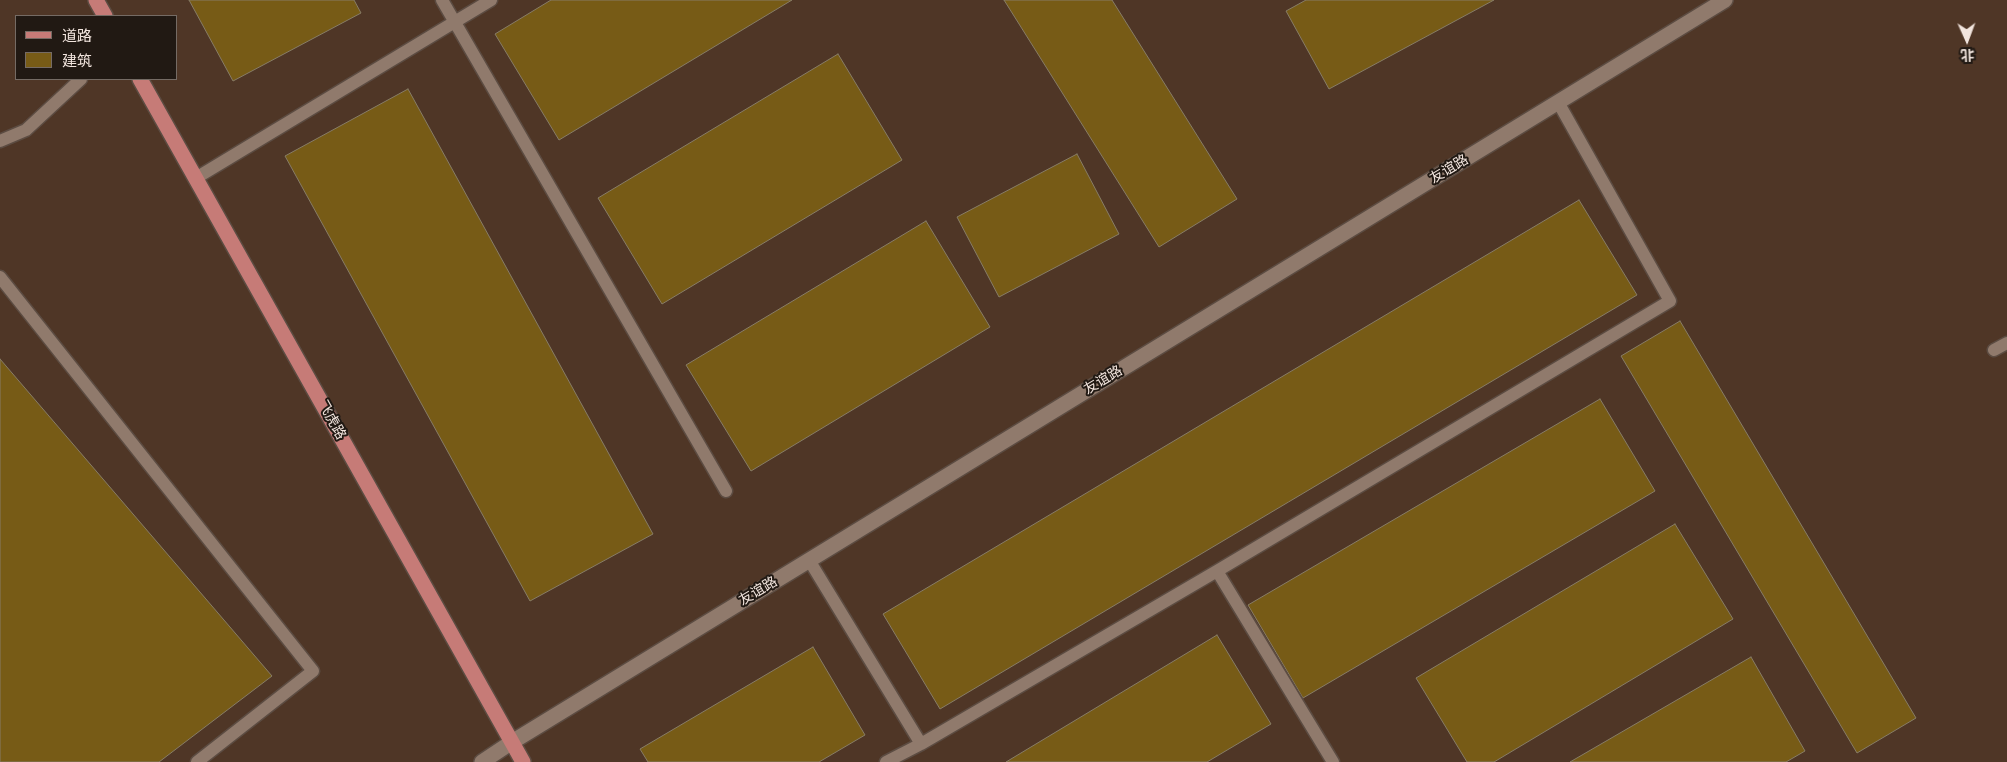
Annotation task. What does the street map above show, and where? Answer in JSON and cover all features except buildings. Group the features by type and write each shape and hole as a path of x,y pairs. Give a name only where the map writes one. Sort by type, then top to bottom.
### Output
{"main road":[{"path":"96,0 104,15"},
{"name":"飞虎路","path":"141,80 523,762"}],"street":[{"name":"友谊路","path":"482,762 1725,0"}],"lane":[{"path":"442,0 726,491"},
{"path":"196,178 491,0"},
{"path":"0,141 26,130 80,80"},
{"path":"886,762 921,744 1217,571 1670,301 1558,102"},
{"path":"0,277 313,671 197,762"},
{"path":"1994,350 2007,343"},
{"path":"810,560 921,744"},
{"path":"1217,571 1333,762"}],"shaded area":[{"path":"0,0 2007,0 2007,762 0,762"}]}
